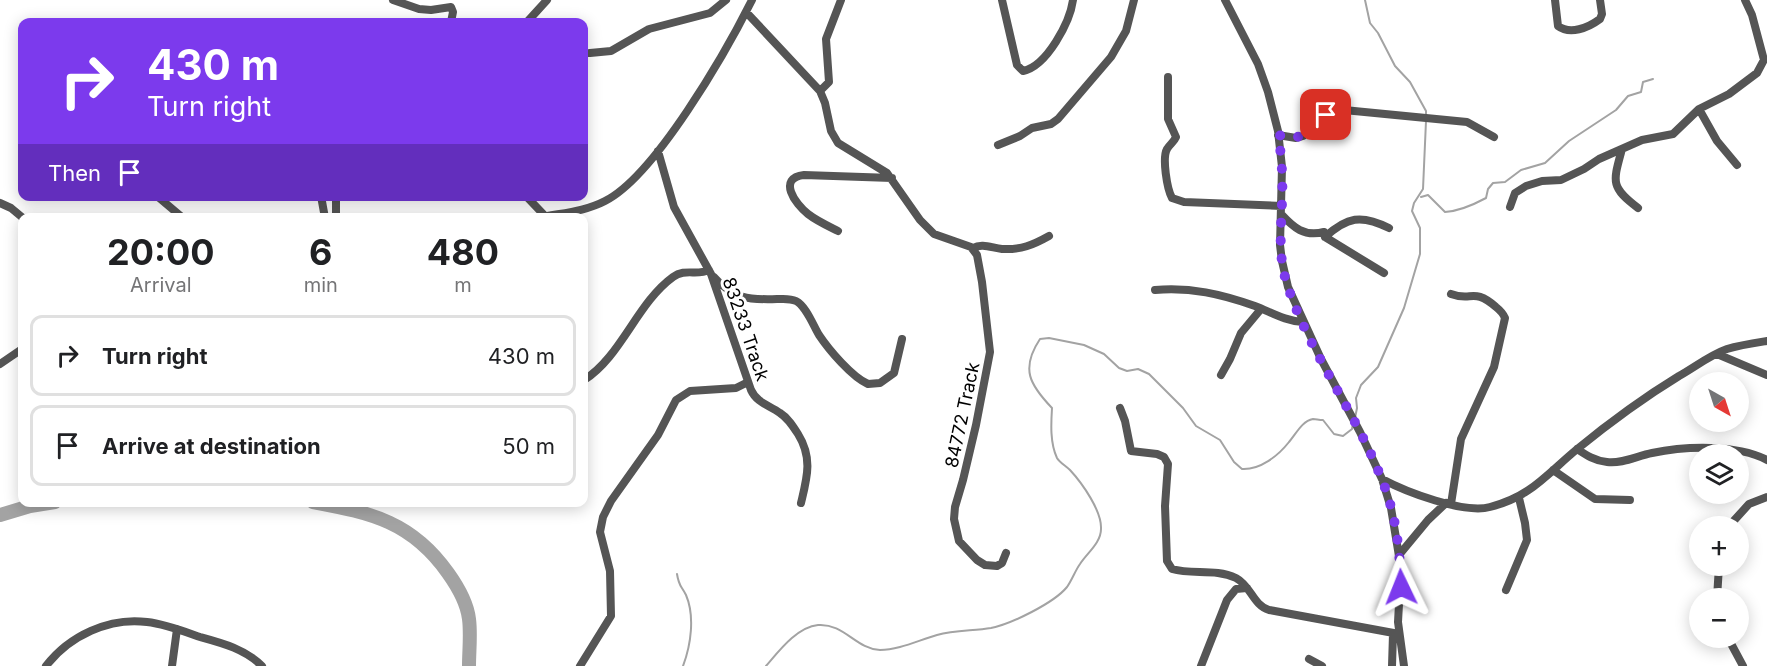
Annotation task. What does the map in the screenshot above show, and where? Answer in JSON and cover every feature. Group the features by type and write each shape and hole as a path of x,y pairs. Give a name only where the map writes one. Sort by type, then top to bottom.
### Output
{"street":[{"path":"393,0 419,9 451,7 452,18"},
{"path":"530,18 546,0"},
{"path":"590,53 611,51 649,29 710,13 726,0"},
{"path":"564,213 596,205 617,194 658,151 707,78 752,0"},
{"path":"820,91 830,82 825,46 841,0"},
{"path":"1002,0 1017,65 1023,71 1037,64 1064,30 1072,10 1073,0"},
{"path":"998,145 1032,128 1051,124 1058,119 1111,57 1126,31 1134,0"},
{"path":"1225,0 1258,64 1268,92 1278,135 1282,166 1281,244 1284,277 1303,322 1382,479 1391,508 1399,555 1396,634 1392,666"},
{"path":"1555,0 1558,26 1569,30 1579,29 1599,20 1602,14 1600,0"},
{"path":"1510,207 1515,193 1526,186 1542,181 1561,180 1650,137 1664,137 1673,134 1699,109 1729,94 1757,73 1764,60 1752,15 1745,0"},
{"path":"746,12 820,91 831,131 838,143 880,167 892,178 920,220 934,234 973,248 980,245 1003,249 1022,248 1049,236"},
{"path":"1168,77 1168,118 1176,137 1167,149 1165,158 1168,188 1172,198 1184,202 1282,210"},
{"path":"1699,109 1717,141 1737,165"},
{"path":"1278,135 1296,138 1303,136 1321,118 1344,110 1467,122 1494,137"},
{"path":"1622,149 1616,176 1617,188 1622,196 1638,208"},
{"name":"83233 Track","path":"658,151 674,207 710,272 748,382 756,398 784,415 806,450 809,467 801,503"},
{"path":"838,231 812,217 801,208 790,191 791,181 804,175 892,178"},
{"path":"163,201 177,213"},
{"path":"530,201 539,213"},
{"path":"0,203 18,214"},
{"path":"1282,210 1292,226 1302,232 1313,234 1324,232 1324,237 1384,273"},
{"path":"1324,237 1339,224 1356,219 1370,220 1389,228"},
{"name":"84772 Track","path":"973,248 977,255 982,282 990,352 954,519 959,542 977,560 991,567 997,566 1002,563 1006,553"},
{"path":"588,376 609,355 666,283 682,272 710,272 733,294 759,300 791,299 798,302 822,339 855,375 868,384 880,383 894,373 902,339"},
{"path":"1155,290 1201,290 1262,309 1284,319 1303,322"},
{"path":"1399,555 1428,520 1449,503 1461,439 1494,368 1505,318 1500,310 1482,296 1451,294"},
{"path":"1221,375 1241,333 1262,309"},
{"path":"1382,479 1410,494 1471,509 1483,509 1519,498 1577,449 1646,397 1717,354 1736,347 1767,341"},
{"path":"0,364 18,352"},
{"path":"1717,354 1767,375"},
{"path":"580,666 611,616 610,571 600,532 603,517 611,501 658,435 676,400 690,391 736,388 748,382"},
{"path":"1120,408 1131,451 1157,454 1164,457 1168,464 1165,506 1167,561 1170,567 1174,570 1226,574 1240,580 1257,603 1269,610 1396,634"},
{"path":"1577,449 1597,460 1610,462 1663,451 1707,448 1741,451 1767,460"},
{"path":"1552,470 1595,499 1630,500"},
{"path":"1738,516 1749,504 1767,497"},
{"path":"1506,590 1527,540 1519,498"},
{"path":"1201,666 1227,600 1236,589 1247,588"},
{"path":"46,666 78,637 116,622 146,622 177,629 235,648 262,666"},
{"path":"172,666 177,629"},
{"path":"1396,634 1405,666"},
{"path":"1733,648 1743,666"},
{"path":"1309,659 1322,666"}],"waterway":[{"path":"1365,0 1370,23 1378,33 1395,66 1410,82 1426,115"},
{"path":"1421,197 1428,195 1445,212 1461,209 1481,201 1486,198 1488,189 1493,183 1505,182 1521,170 1545,163 1569,141 1616,110 1628,96 1641,92 1643,82 1653,79"},
{"path":"1355,418 1356,398 1361,385 1378,367 1404,308 1420,254 1420,228 1412,211 1423,189 1426,121"},
{"path":"766,666 789,641 810,627 827,625 872,649 887,650 944,633 999,626 1043,606 1067,587 1078,567 1099,539 1101,529 1095,506 1070,470 1058,460 1051,433 1052,408 1038,392 1030,376 1030,359 1040,339 1049,338 1084,345 1104,354 1119,368 1127,371 1138,369 1149,374 1183,408 1196,426 1220,440 1234,462 1242,469 1262,465 1274,457 1309,420 1323,420 1334,434 1343,436 1352,429 1353,423"},
{"path":"0,515 27,507"},
{"path":"336,507 389,522 420,542 434,556 462,595 466,607 470,631 469,666"},
{"path":"677,574 679,584 689,603 691,621 690,640 683,666"}],"route":[{"path":"1326,115 1300,138 1278,135 1282,166 1281,244 1284,277 1303,322 1335,387 1351,413 1382,479 1395,527 1401,568 1401,587"}]}
